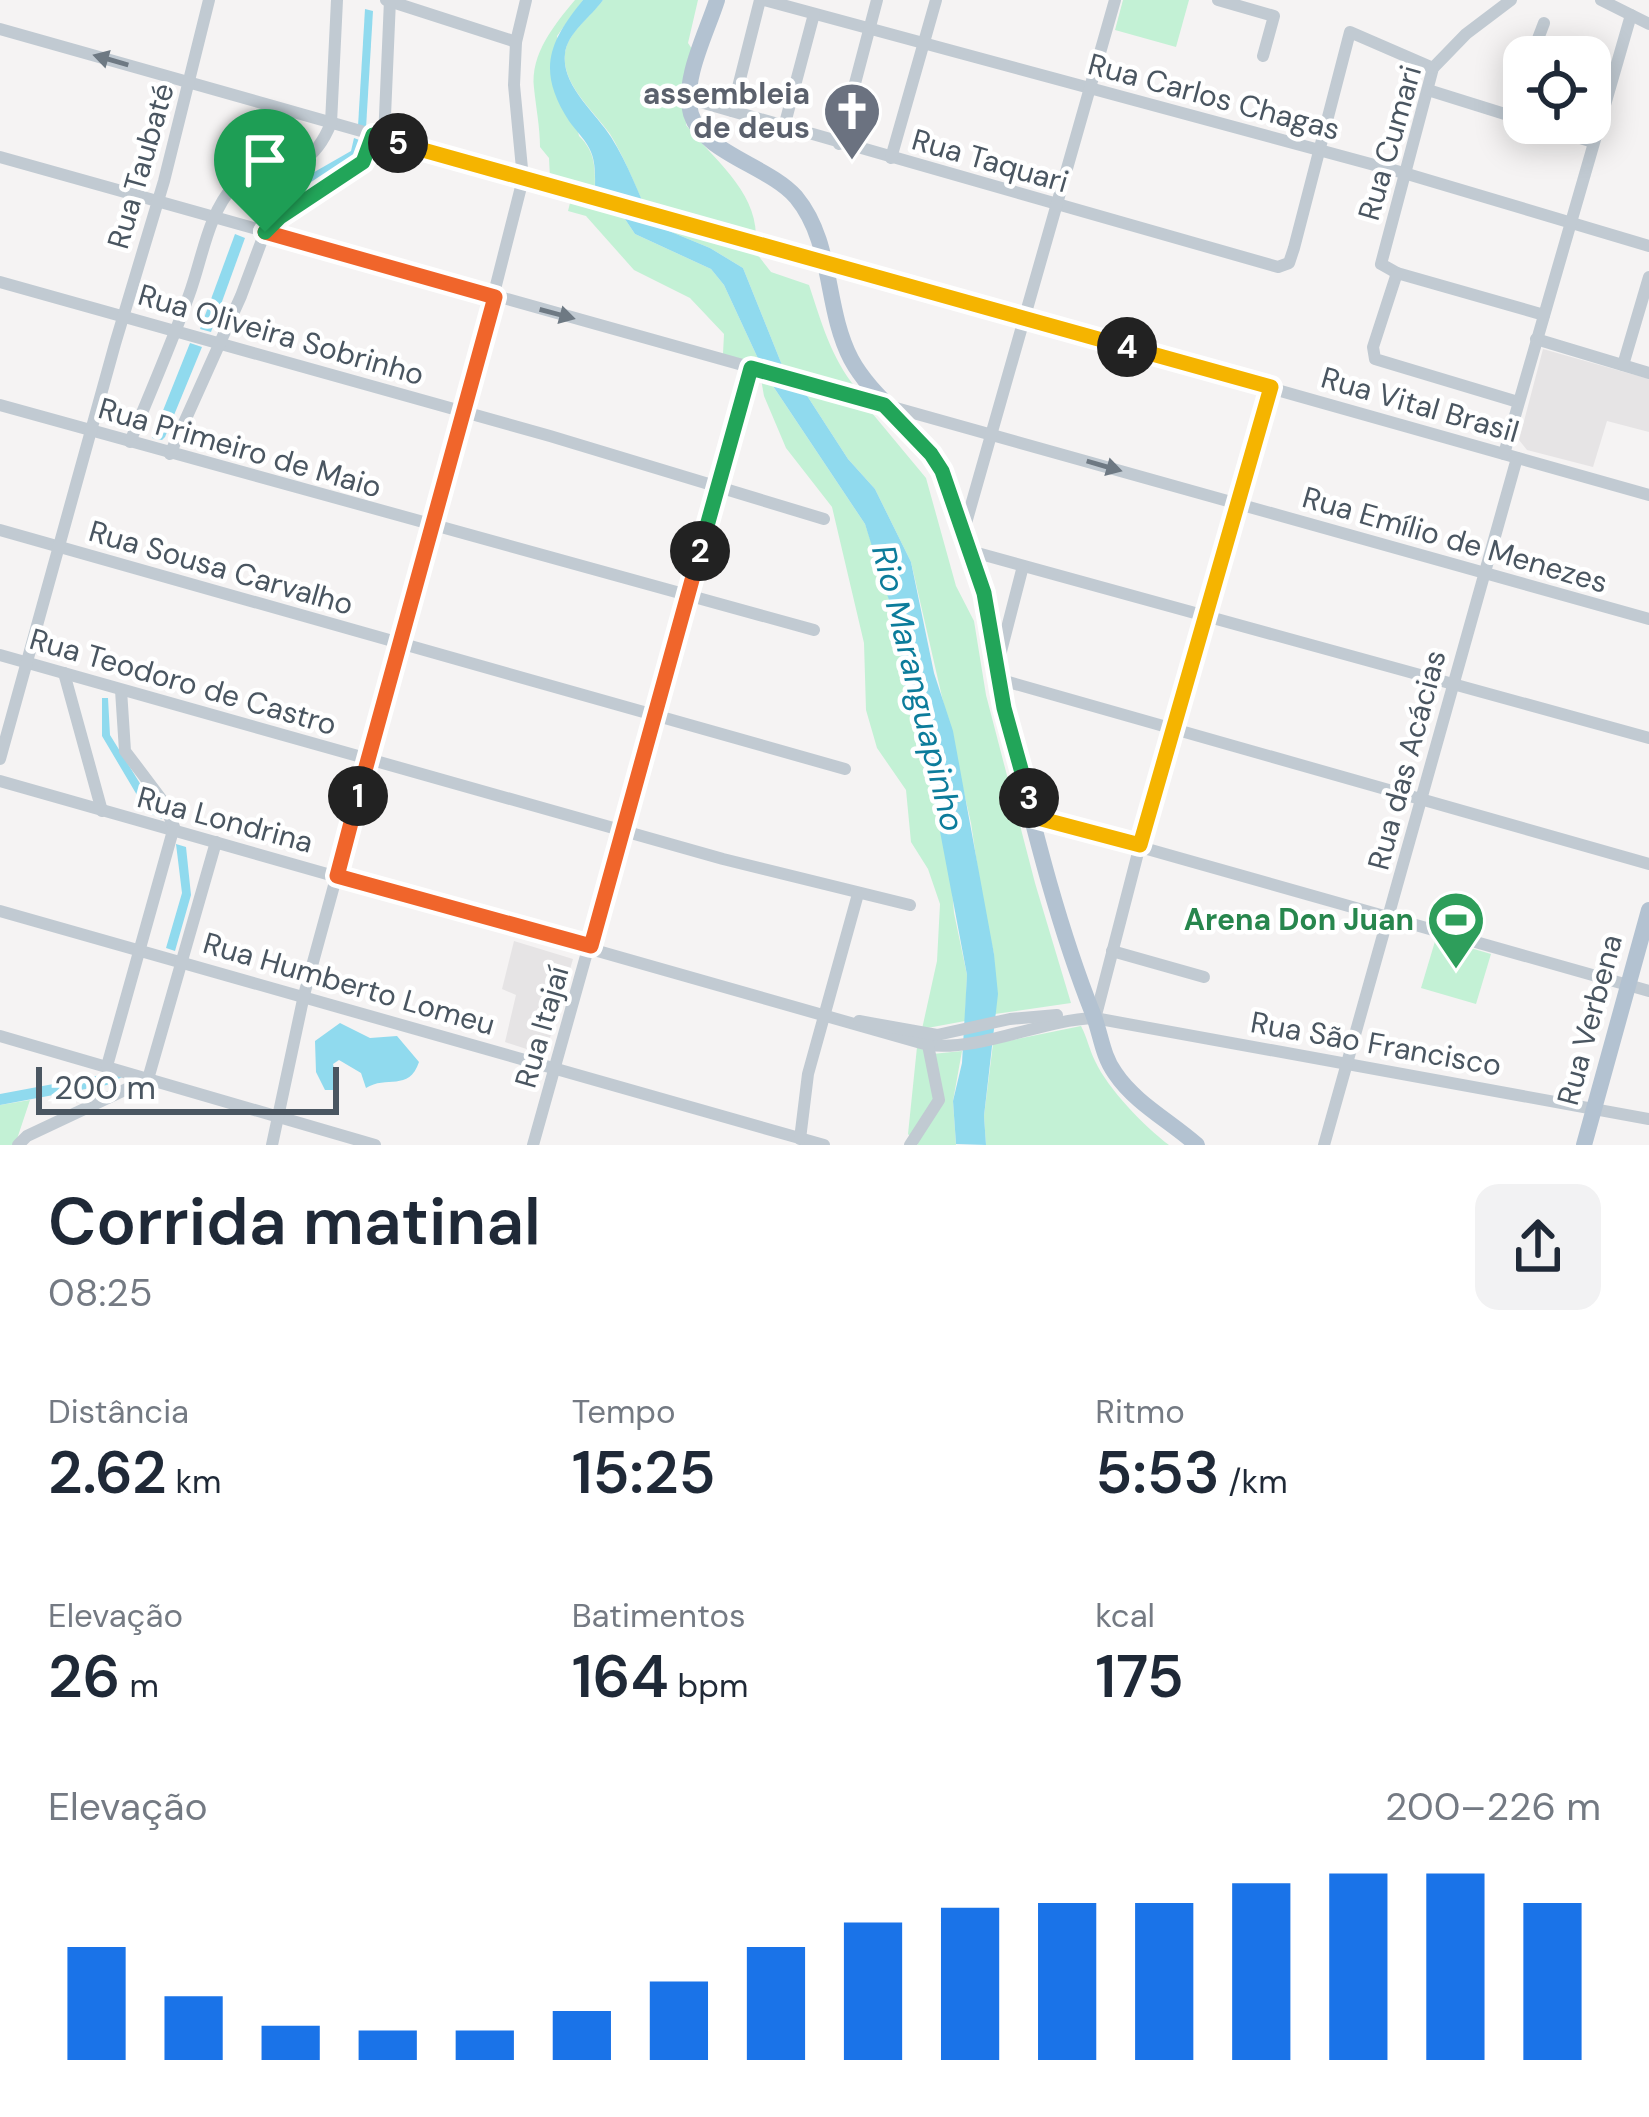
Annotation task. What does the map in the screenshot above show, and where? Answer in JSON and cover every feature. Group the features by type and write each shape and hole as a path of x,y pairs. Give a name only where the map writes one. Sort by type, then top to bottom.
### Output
{"main road":[{"path":"717,0 694,75 692,116 709,140 776,177 814,222 843,343 884,405 942,471 984,593 998,672 1063,930 1115,1075 1197,1145"},
{"name":"Rua Verbena","path":"1584,1145 1649,910"}],"street":[{"name":"Rua Taubaté","path":"0,760 209,0"},
{"path":"130,442 175,332 212,219 238,180 298,164 314,152 331,123 338,0"},
{"path":"170,454 265,232 363,162 378,137 388,0 516,42"},
{"path":"272,1145 304,995 523,179 514,110 516,42 526,0"},
{"path":"732,111 762,0"},
{"name":"Rua Carlos Chagas","path":"762,0 1404,173 1649,246"},
{"path":"784,127 810,13 826,0"},
{"path":"839,144 877,0"},
{"path":"891,158 936,0"},
{"path":"1115,0 991,435 967,542 1023,566 1649,738"},
{"path":"1218,0 1274,16 1263,56"},
{"name":"Rua Cumari","path":"1397,274 1381,262 1433,68 1466,34 1511,0"},
{"path":"1600,0 1649,24"},
{"name":"Rua das Acácias","path":"1611,82 1631,15"},
{"path":"1539,36 1544,23"},
{"name":"Rua Vital Brasil","path":"0,29 1649,495"},
{"path":"1319,151 1350,32 1433,68"},
{"path":"1428,90 1503,113"},
{"name":"Rua Taquari","path":"690,100 1278,267 1288,263 1319,151"},
{"name":"Rua das Acácias","path":"1324,1145 1483,575 1518,402 1592,144"},
{"name":"Rua Emílio de Menezes","path":"0,157 1649,620"},
{"path":"1518,402 1375,359 1373,347 1397,274 1544,315"},
{"path":"1623,365 1649,277"},
{"name":"Rua Oliveira Sobrinho","path":"0,282 824,519"},
{"path":"1536,339 1649,373"},
{"name":"Rua Itajaí","path":"533,1145 718,485 756,369"},
{"path":"1095,1018 1271,387"},
{"name":"Rua Primeiro de Maio","path":"0,406 814,631"},
{"name":"Rua Sousa Carvalho","path":"0,530 844,769"},
{"path":"1023,566 998,672 1172,731 1649,864"},
{"name":"Rua Teodoro de Castro","path":"0,655 623,831 858,895 910,904"},
{"path":"64,673 102,811"},
{"path":"107,1066 174,831 162,800 125,751 121,689"},
{"name":"Rua Londrina","path":"0,782 852,1021"},
{"path":"1034,817 1649,991"},
{"path":"18,1145 27,1136 148,1078 216,842"},
{"path":"792,1140 858,895"},
{"name":"Rua Humberto Lomeu","path":"0,911 555,1066 792,1140 824,1145"},
{"path":"1112,951 1204,977"},
{"name":"Rua São Francisco","path":"951,1039 1011,1026 1095,1018 1649,1119"},
{"path":"852,1021 951,1039"},
{"path":"852,1021 928,1045 951,1039"},
{"path":"0,1036 375,1145"},
{"path":"910,1145 939,1100 928,1045"}],"shaded area":[{"path":"1543,349 1649,379 1649,432 1607,421 1593,467 1527,450 1519,440"},
{"path":"514,941 573,959 545,1055 505,1042 516,995 502,989"}],"green space":[{"path":"575,0 583,0 557,36 579,136 593,161 595,190 550,178 549,158 540,147 536,63 552,29"},
{"path":"603,0 698,0 688,43 692,49 686,125 741,189 756,235 643,203 615,142 573,86 565,64 571,38"},
{"path":"1123,0 1189,0 1176,47 1115,30"},
{"path":"571,199 623,216 635,234 711,269 724,285 761,365 723,354 724,334 690,298 634,270 586,216 568,211"},
{"path":"652,224 757,254 771,272 809,285 833,352 856,388 784,370 743,268 710,248"},
{"path":"761,379 769,380 865,524 872,544 898,629 904,685 917,721 951,877 967,975 965,1021 922,1029 937,961 940,904 928,869 911,842 906,790 877,748 866,710 864,643 832,507 786,448"},
{"path":"804,391 872,413 926,478 956,586 974,621 986,695 1071,1003 995,1014 994,954 971,823 911,562 875,489 848,459"},
{"name":"Arena Don Juan","path":"1436,938 1491,954 1476,1004 1421,988"},
{"path":"1081,1026 1109,1083 1169,1145 986,1145 984,1116 993,1044"},
{"path":"917,1047 932,1054 962,1051 953,1101 956,1145 918,1145 908,1134"},
{"path":"30,1100 15,1145 0,1145 0,1105"}],"water":[{"path":"583,0 603,0 567,46 568,77 617,147 652,224 710,248 743,268 784,370 761,365 724,285 711,269 635,234 595,190 591,152 559,103 550,72 555,44"},
{"path":"365,9 373,11 366,128 358,126"},
{"path":"354,138 362,141 356,153 335,173 263,200 254,213 246,209 262,193 290,186 351,151"},
{"path":"235,234 245,238 211,332 200,329"},
{"path":"190,343 202,347 165,437 152,438"},
{"name":"Rio Maranguapinho","path":"769,380 804,391 848,459 875,489 911,562 934,673 953,731 994,954 998,994 984,1116 986,1145 956,1144 953,1101 962,1063 967,975 932,789 904,685 898,629 865,524"},
{"path":"102,698 108,698 110,735 162,819 147,812 102,736"},
{"path":"176,844 186,847 191,895 175,951 166,948 182,893"},
{"path":"340,1023 370,1038 397,1036 419,1062 415,1071 403,1080 366,1088 361,1073 339,1060 333,1064 339,1090 325,1090 316,1072 315,1041"},
{"path":"112,1073 122,1077 107,1085 0,1105 0,1094"}],"place":[{"name":"assembleia de deus","path":"852,162"},
{"name":"Arena Don Juan","path":"1456,971"}],"route":[{"path":"373,135 1271,387 1140,845 1034,817 1004,708 984,593 942,471 917,435 884,405 751,368 591,946 337,876 495,297 265,232 363,162 373,135"}]}
